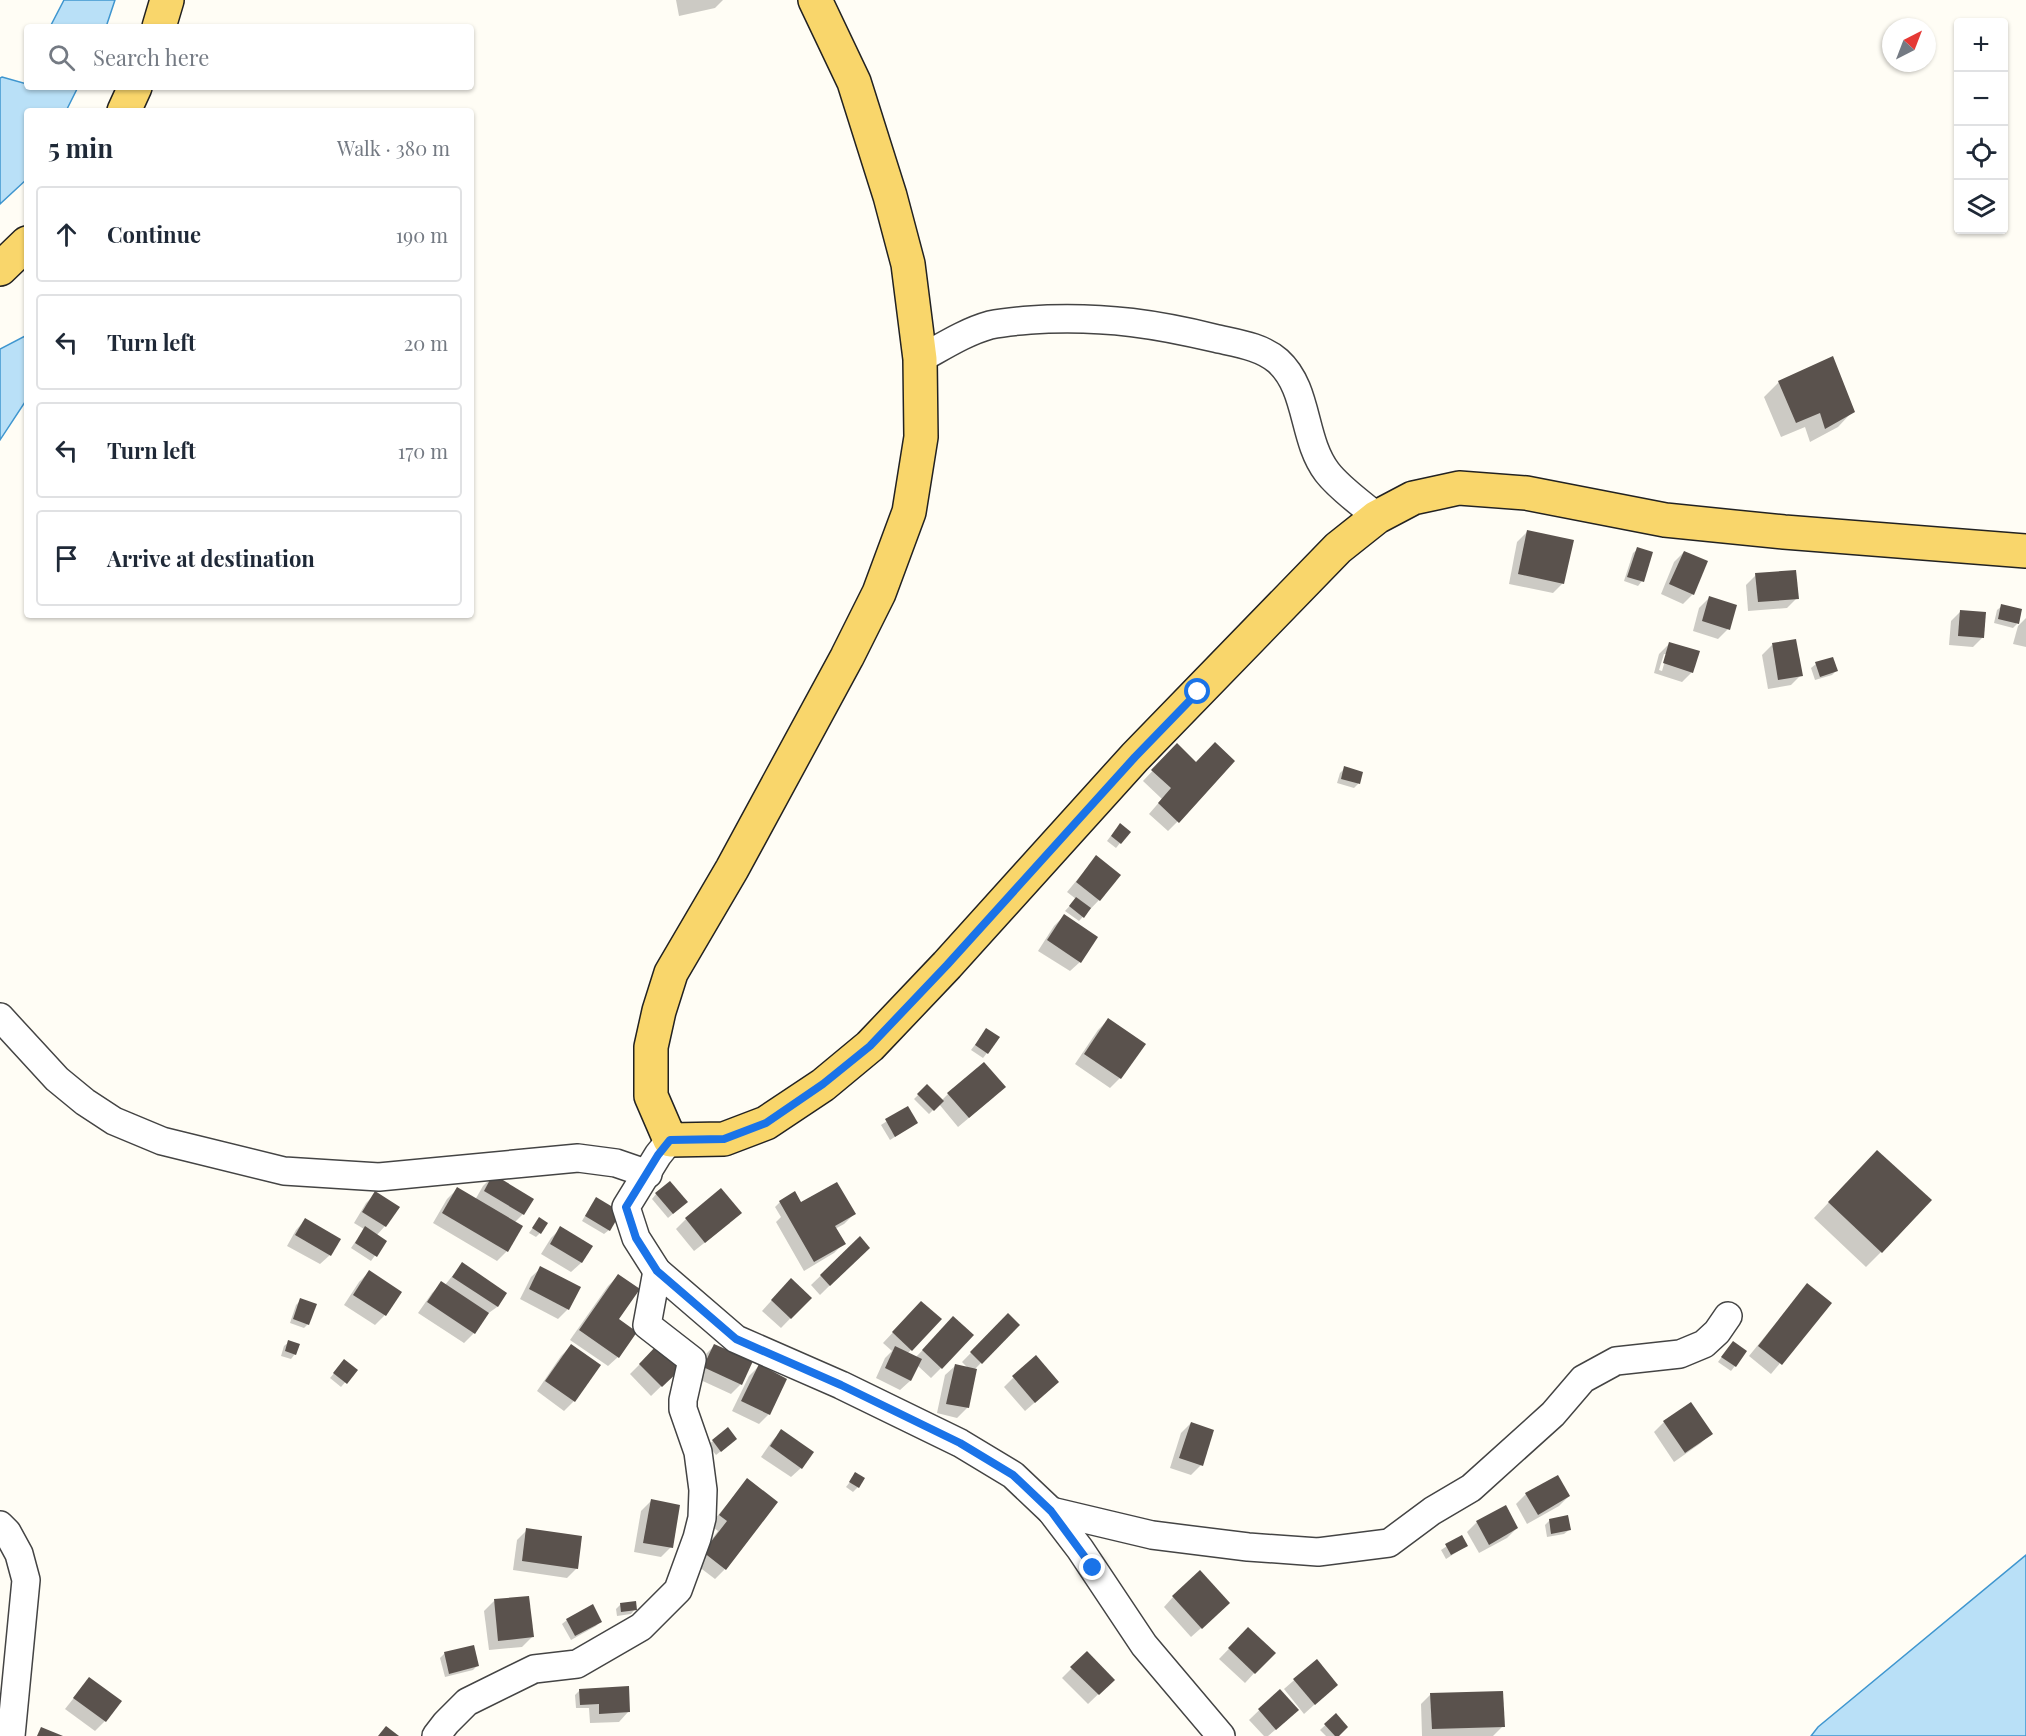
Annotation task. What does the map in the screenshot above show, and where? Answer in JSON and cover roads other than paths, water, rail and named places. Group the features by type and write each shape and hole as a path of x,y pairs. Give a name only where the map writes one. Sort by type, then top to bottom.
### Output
{"main road":[{"path":"160,24 167,0"},
{"path":"815,0 854,82 890,196 908,264 920,359 921,437 909,512 879,593 842,667 732,869 671,974 651,1047 651,1096 670,1140 724,1139 766,1123 823,1084 870,1046 947,965 1135,757 1338,548 1377,517 1413,498 1459,488 1526,493 1665,520 2026,551"},
{"path":"125,108 134,90"},
{"path":"0,269 24,246"}],"street":[{"path":"920,359 988,326 1016,321 1074,318 1122,320 1162,326 1256,348 1277,360 1289,373 1296,387 1311,440 1327,472 1377,517"},
{"path":"0,1017 57,1079 85,1102 114,1121 162,1141 284,1171 379,1178 578,1158 616,1163 648,1174"},
{"path":"670,1140 626,1207 636,1238 657,1271 736,1339 841,1385 960,1443 1013,1475 1051,1511 1080,1549 1144,1645 1221,1736"},
{"path":"436,1736 467,1702 534,1669 577,1664 641,1627 678,1590 698,1538 702,1518 703,1490 698,1452 683,1409 692,1360 647,1325 657,1271"},
{"path":"1051,1511 1152,1535 1248,1547 1318,1552 1389,1543 1432,1511 1471,1488 1553,1414 1583,1379 1616,1361 1680,1354 1704,1344 1717,1332 1728,1316"},
{"path":"0,1525 7,1532 19,1554 26,1580 11,1736"}],"water":[{"path":"64,0 115,0 107,24 52,24"},
{"path":"0,78 24,83 24,90 76,90 68,108 24,108 24,182 0,204"},
{"path":"24,337 24,404 0,440 0,349"},
{"path":"2026,1555 2026,1736 1811,1736 1818,1727"}]}
